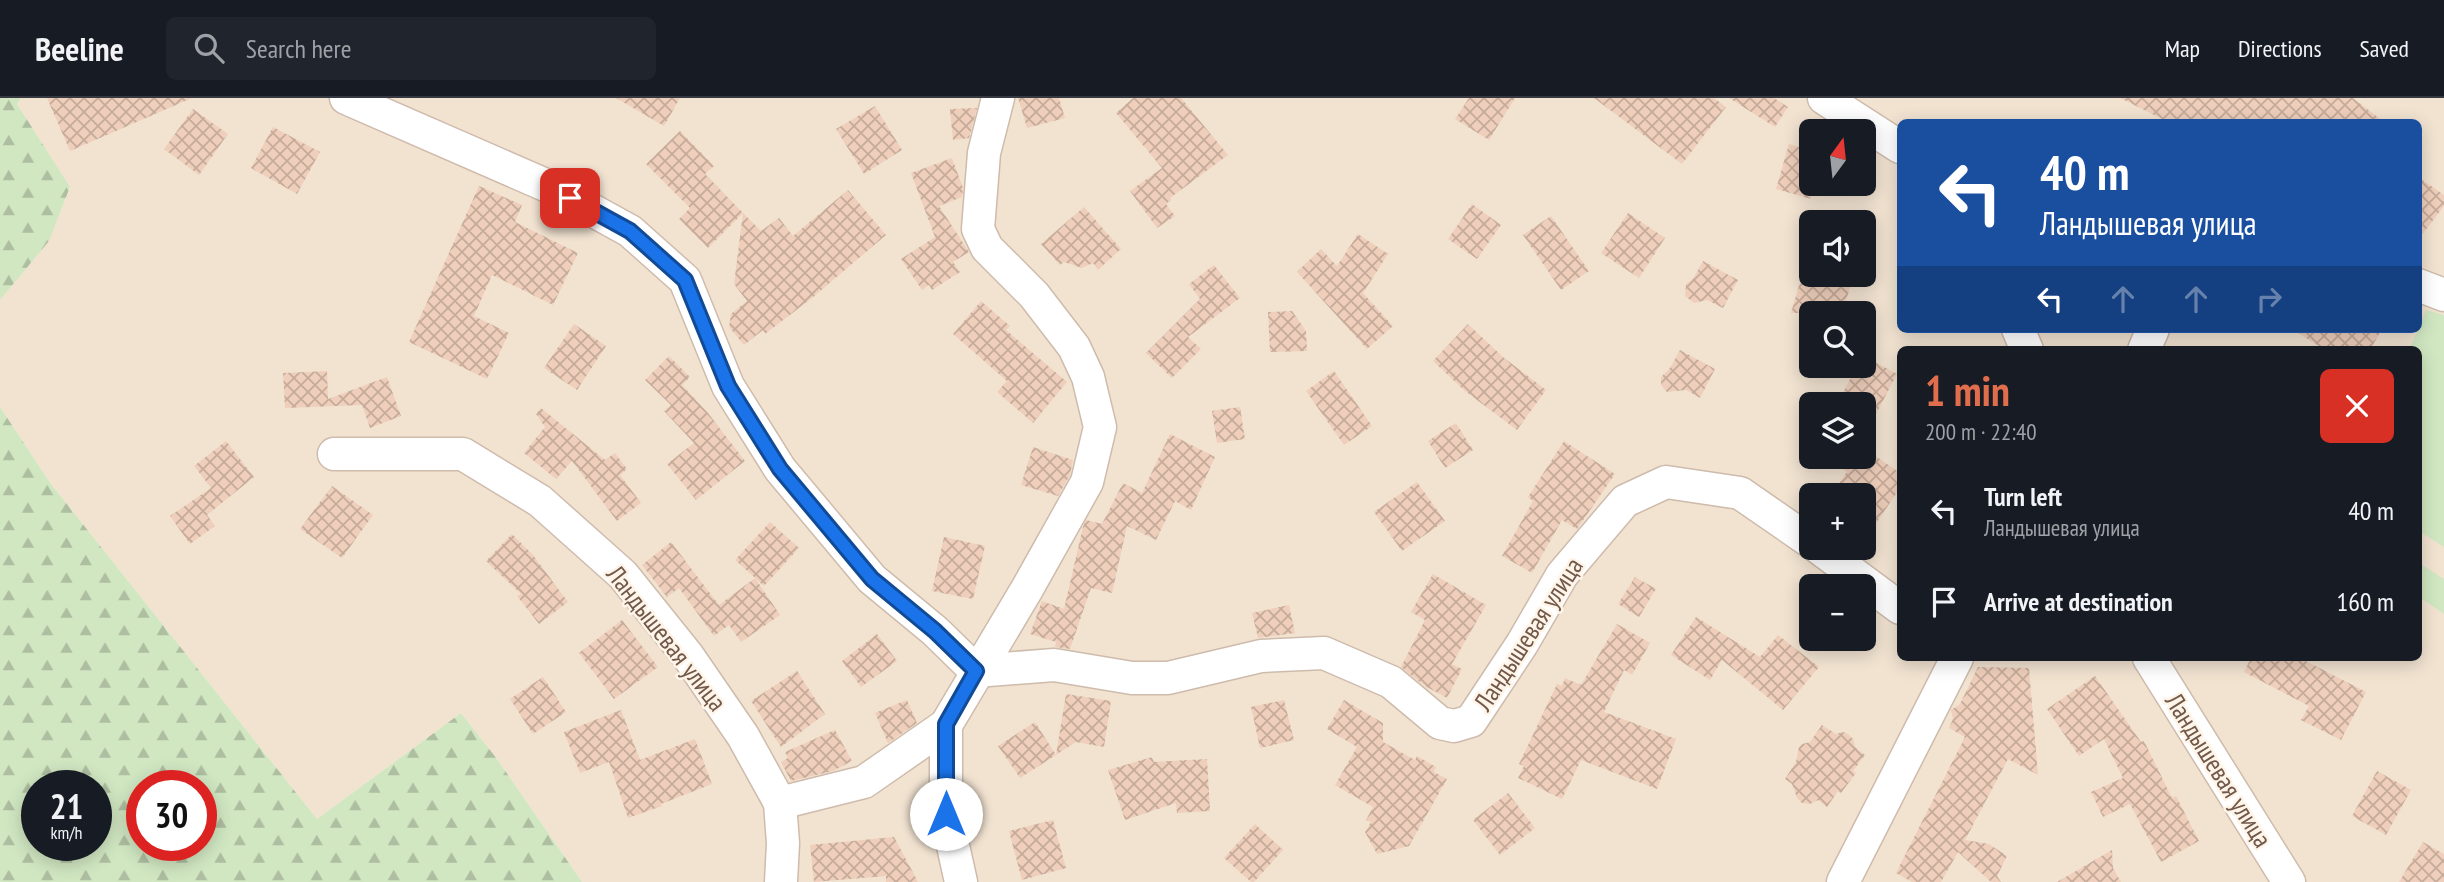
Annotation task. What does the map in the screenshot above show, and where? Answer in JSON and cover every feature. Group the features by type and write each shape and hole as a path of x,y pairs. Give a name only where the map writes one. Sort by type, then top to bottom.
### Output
{"street":[{"path":"346,98 457,145 562,194 630,231 685,280 728,386 780,469 872,579 935,631 976,671"},
{"path":"780,803 864,782 946,724 1087,482 1100,427 1088,377 1074,347 1034,295 987,248 978,229 984,153 998,98"},
{"path":"1824,98 1897,145"},
{"path":"2422,287 2444,295"},
{"name":"Ландышевая улица","path":"334,454 463,454 540,501 623,575 688,656 743,736 780,803 783,843 781,882"},
{"name":"Ландышевая улица","path":"976,671 1054,664 1132,678 1168,678 1261,656 1324,653 1391,682 1440,723 1454,726 1471,721 1562,575 1625,501 1666,482 1740,493 1799,534"},
{"path":"1835,560 1897,606"},
{"path":"1843,882 1954,661"},
{"name":"Ландышевая улица","path":"2151,661 2289,882"},
{"path":"946,724 946,814 961,882"}],"shaded area":[{"path":"21,98 2444,98 2444,882 582,882 497,759 461,713 317,819 51,484 0,407 0,300 48,241 70,188 17,104"}],"green space":[{"path":"0,98 21,98 17,104 70,187 49,241 0,300"},
{"path":"2426,310 2444,315 2444,547 2422,533 2422,346 2411,346 2416,333 2422,333 2422,319"},
{"path":"0,407 51,484 317,819 461,713 497,759 582,882 0,882"},
{"path":"2422,565 2444,579 2444,614 2422,599"}],"building":[{"path":"47,98 192,98 70,151"},
{"path":"616,98 680,98 664,126"},
{"path":"1018,98 1059,98 1065,118 1027,128"},
{"path":"1133,98 1181,98 1228,155 1170,198 1166,204 1175,216 1157,228 1130,191 1162,168 1116,113"},
{"path":"1469,98 1515,98 1489,140 1455,119"},
{"path":"1594,98 1714,98 1726,107 1682,164"},
{"path":"1729,98 1774,98 1788,107 1775,127"},
{"path":"2120,98 2353,98 2380,119 2162,119"},
{"path":"875,106 902,150 864,174 836,129"},
{"path":"977,108 969,138 953,140 950,109"},
{"path":"193,109 228,134 199,175 164,149"},
{"path":"273,127 320,152 297,194 251,168"},
{"path":"680,131 714,166 705,174 743,213 708,248 679,219 690,208 646,164"},
{"path":"1789,144 1799,147 1799,196 1776,189"},
{"path":"952,158 963,188 962,197 939,206 969,252 953,262 960,272 932,290 929,285 922,290 901,259 935,237 911,173"},
{"path":"2422,180 2444,195 2444,206 2422,235"},
{"path":"479,186 522,205 515,222 578,253 553,305 492,275 474,316 509,333 487,379 409,342"},
{"path":"848,190 886,235 812,298 765,334 763,330 744,345 729,327 731,314 747,301 734,284 743,213 761,231 779,218 793,236"},
{"path":"1472,204 1501,225 1477,259 1448,239"},
{"path":"1084,207 1121,249 1098,270 1093,263 1082,268 1064,262 1060,265 1041,244"},
{"path":"1628,213 1665,238 1639,278 1601,253"},
{"path":"1551,216 1589,271 1561,290 1523,235"},
{"path":"1358,234 1388,254 1363,293 1393,326 1367,349 1297,272 1321,249 1337,266"},
{"path":"1703,261 1738,280 1723,308 1707,300 1694,303 1685,296 1686,284 1693,279"},
{"path":"1214,265 1240,298 1188,337 1201,349 1172,378 1146,353 1200,299 1189,284"},
{"path":"1799,285 1850,287 1846,301 1799,301 1799,313 1791,313"},
{"path":"981,301 1010,326 1006,330 1067,382 1033,423 997,392 1007,381 953,334"},
{"path":"1292,311 1306,331 1307,351 1270,352 1268,312"},
{"path":"574,324 606,346 577,390 544,368"},
{"path":"1468,324 1503,357 1546,390 1517,430 1465,391 1433,361"},
{"path":"2298,333 2380,333 2372,346 2319,346"},
{"path":"1680,350 1715,369 1700,398 1686,390 1667,392 1661,385 1661,377 1670,368"},
{"path":"669,356 690,377 682,385 708,413 745,461 696,500 667,464 694,443 664,411 671,405 645,380"},
{"path":"1876,363 1897,374 1876,414 1876,392 1843,392 1851,378 1876,378"},
{"path":"327,371 328,399 387,377 401,416 370,428 362,405 285,408 283,373"},
{"path":"1334,371 1372,426 1344,445 1306,391"},
{"path":"1240,407 1245,439 1217,443 1212,411"},
{"path":"541,408 605,460 615,453 627,469 620,475 641,503 617,521 572,461 556,479 524,453 545,427 536,414"},
{"path":"1456,423 1473,450 1445,468 1428,441"},
{"path":"1170,434 1215,457 1191,510 1175,501 1156,540 1127,526 1112,593 1091,588 1070,649 1055,647 1056,642 1030,634 1042,601 1064,609 1086,520 1102,524 1123,483 1142,493"},
{"path":"226,441 254,477 207,515 215,526 190,544 170,516 211,488 194,466"},
{"path":"1564,441 1615,474 1577,529 1562,520 1532,573 1502,556 1533,501 1528,497"},
{"path":"1033,447 1073,460 1070,475 1058,496 1021,485"},
{"path":"1876,457 1897,471 1897,492 1876,523 1876,483 1839,483 1847,472 1843,469 1876,469"},
{"path":"1417,482 1445,521 1402,551 1374,512"},
{"path":"332,486 373,515 342,558 300,529"},
{"path":"770,522 799,548 764,586 735,560"},
{"path":"512,534 533,555 568,602 539,624 517,596 521,594 486,561"},
{"path":"944,537 985,546 973,599 932,591"},
{"path":"671,542 719,605 755,578 780,615 741,642 729,625 714,636 679,588 667,597 642,565"},
{"path":"1433,574 1486,605 1452,664 1462,669 1447,698 1425,686 1401,667 1425,620 1411,612"},
{"path":"1635,577 1656,589 1639,617 1618,604"},
{"path":"1289,605 1295,633 1258,638 1252,613"},
{"path":"1696,617 1760,657 1778,635 1819,667 1783,710 1722,660 1710,680 1671,655"},
{"path":"622,620 658,667 614,699 579,653"},
{"path":"1617,624 1650,643 1632,675 1624,670 1604,712 1676,739 1657,789 1581,760 1562,799 1518,778 1524,766 1519,764 1557,684 1562,686 1565,678 1581,685"},
{"path":"877,634 897,661 861,687 842,661"},
{"path":"2250,661 2306,661 2366,692 2341,740 2301,720 2309,706 2244,672"},
{"path":"1978,667 2029,668 2038,775 2008,759 1965,840 1989,844 2007,856 1997,876 2001,882 1991,882 1958,852 1941,882 1912,882 1896,873 1965,737 1949,728 1953,719 1951,710 1960,704"},
{"path":"797,671 825,714 781,747 751,701"},
{"path":"2095,676 2141,742 2144,741 2172,798 2176,796 2199,841 2161,862 2130,804 2103,817 2091,792 2123,778 2104,739 2079,756 2047,709"},
{"path":"543,677 566,712 533,734 510,699"},
{"path":"1066,694 1111,701 1104,747 1076,742 1056,755"},
{"path":"907,700 917,723 888,743 875,713"},
{"path":"1284,700 1294,740 1260,748 1251,707"},
{"path":"1344,700 1383,723 1383,742 1415,760 1417,756 1436,767 1434,772 1447,779 1409,846 1377,854 1365,832 1371,822 1366,820 1373,807 1335,785 1357,747 1327,729"},
{"path":"621,710 640,760 695,739 712,784 628,818 609,762 580,773 564,732"},
{"path":"1035,722 1056,755 1020,778 998,746"},
{"path":"1822,725 1836,734 1848,734 1855,747 1865,755 1853,771 1856,773 1827,807 1818,800 1810,804 1802,803 1792,784 1785,779 1796,762 1799,747 1810,742"},
{"path":"835,730 852,761 833,771 791,781 781,762 788,758 785,752"},
{"path":"1152,757 1154,762 1207,759 1210,811 1177,813 1176,803 1125,820 1108,770"},
{"path":"2377,771 2411,790 2386,835 2352,816"},
{"path":"1508,793 1535,828 1500,855 1473,820"},
{"path":"1053,820 1066,868 1022,880 1009,831"},
{"path":"1255,824 1283,850 1254,882 1251,882 1224,858"},
{"path":"894,837 918,882 886,882 886,876 814,882 810,845"},
{"path":"2423,842 2444,854 2444,882 2399,882"},
{"path":"2112,850 2113,868 2121,882 2057,882"}],"route":[{"path":"570,198 630,231 685,280 728,386 780,469 872,579 935,631 976,671 946,724 946,814"}]}
